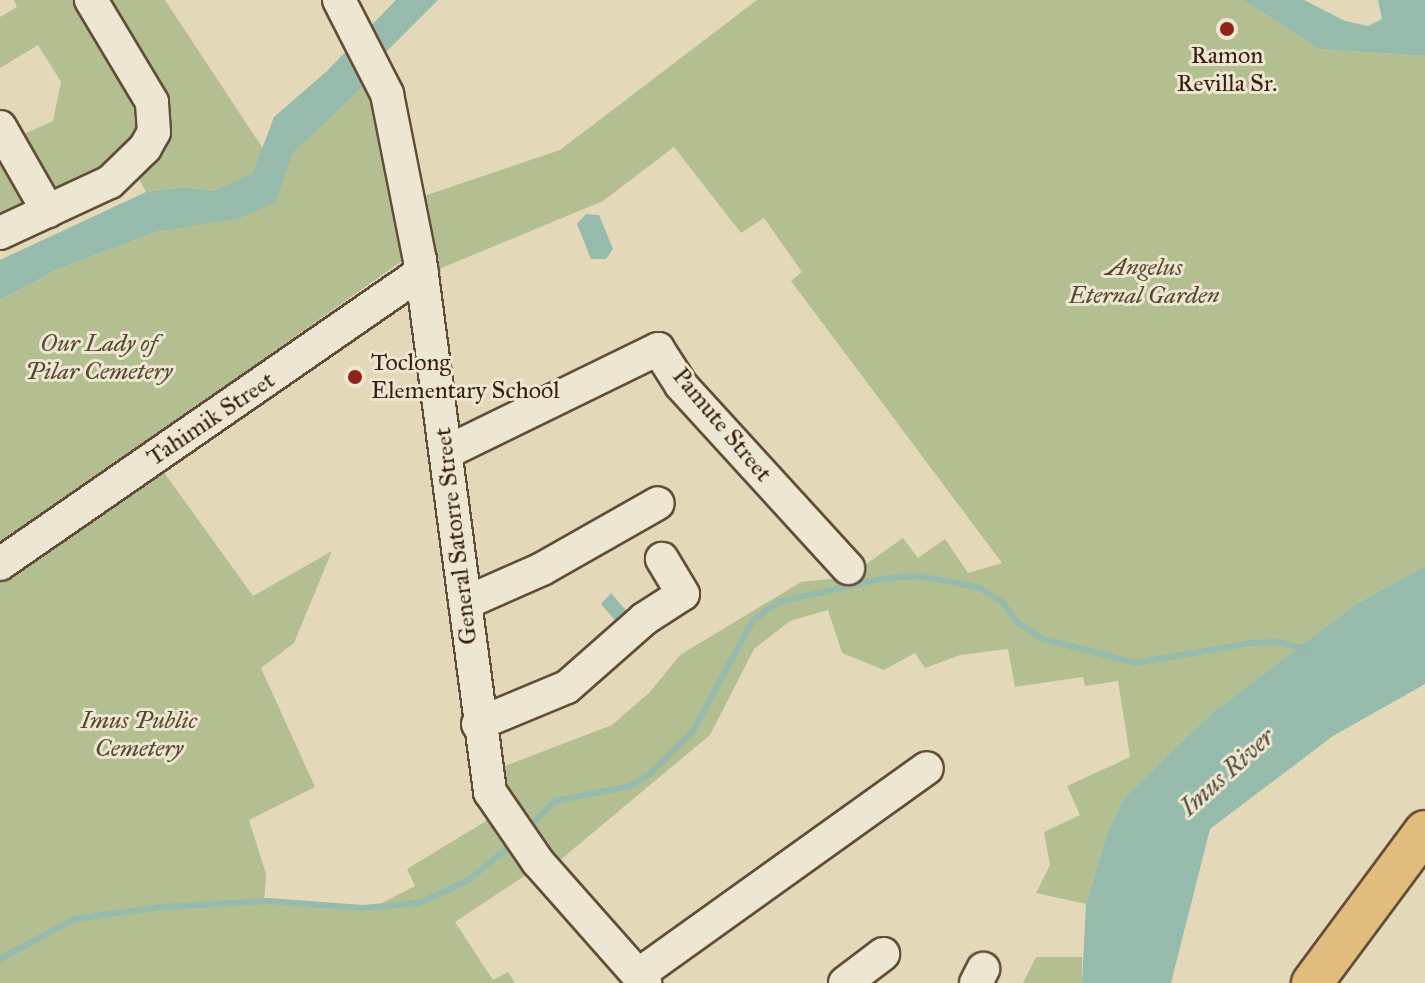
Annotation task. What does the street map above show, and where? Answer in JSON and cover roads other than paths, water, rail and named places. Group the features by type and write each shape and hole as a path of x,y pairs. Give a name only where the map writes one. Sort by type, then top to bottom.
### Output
{"main road":[{"path":"1312,983 1425,831"}],"street":[{"path":"0,233 110,182 145,148 154,132 152,102 91,0"},
{"name":"General Satorre Street","path":"339,0 380,76 422,272 487,781 503,819 642,979"},
{"path":"0,127 48,211"},
{"name":"Tahimik Street","path":"0,564 422,272"},
{"name":"Pamute Street","path":"447,452 658,349 681,385 848,568"},
{"path":"465,603 556,562 658,503"},
{"path":"478,724 567,687 644,619 683,594 662,559"},
{"path":"642,979 927,768"},
{"path":"845,983 883,954"}],"water":[{"path":"396,0 438,0 387,51 365,84 293,153 275,203 237,219 159,231 58,269 0,300 0,260 146,192 183,187 214,191 253,173 274,117 326,72"},
{"path":"1243,0 1304,0 1345,21 1368,26 1382,19 1378,0 1425,0 1425,56 1319,49"},
{"path":"586,214 599,215 613,249 606,259 591,259 577,224"},
{"name":"Imus River","path":"1425,566 1425,684 1333,736 1210,829 1171,983 1082,983 1086,904 1107,833 1124,798 1212,713 1356,604"},
{"path":"611,593 629,614 620,626 601,604"}],"waterway":[{"path":"527,829 555,801 631,786 652,772 693,731 753,620 779,602 805,596 880,579 917,576 958,583 980,588 1003,603 1018,623 1040,638 1135,663 1251,643 1279,642 1308,649"},
{"path":"0,959 74,919 161,907 269,901 363,908 419,903 467,881 514,843"}],"place":[{"name":"Ramon Revilla Sr.","path":"1227,29"},
{"name":"Toclong Elementary School","path":"355,377"}],"park label":[{"name":"Angelus Eternal Garden","path":"1144,282"},
{"name":"Our Lady of Pilar Cemetery","path":"99,358"},
{"name":"Imus Public Cemetery","path":"139,735"}]}
